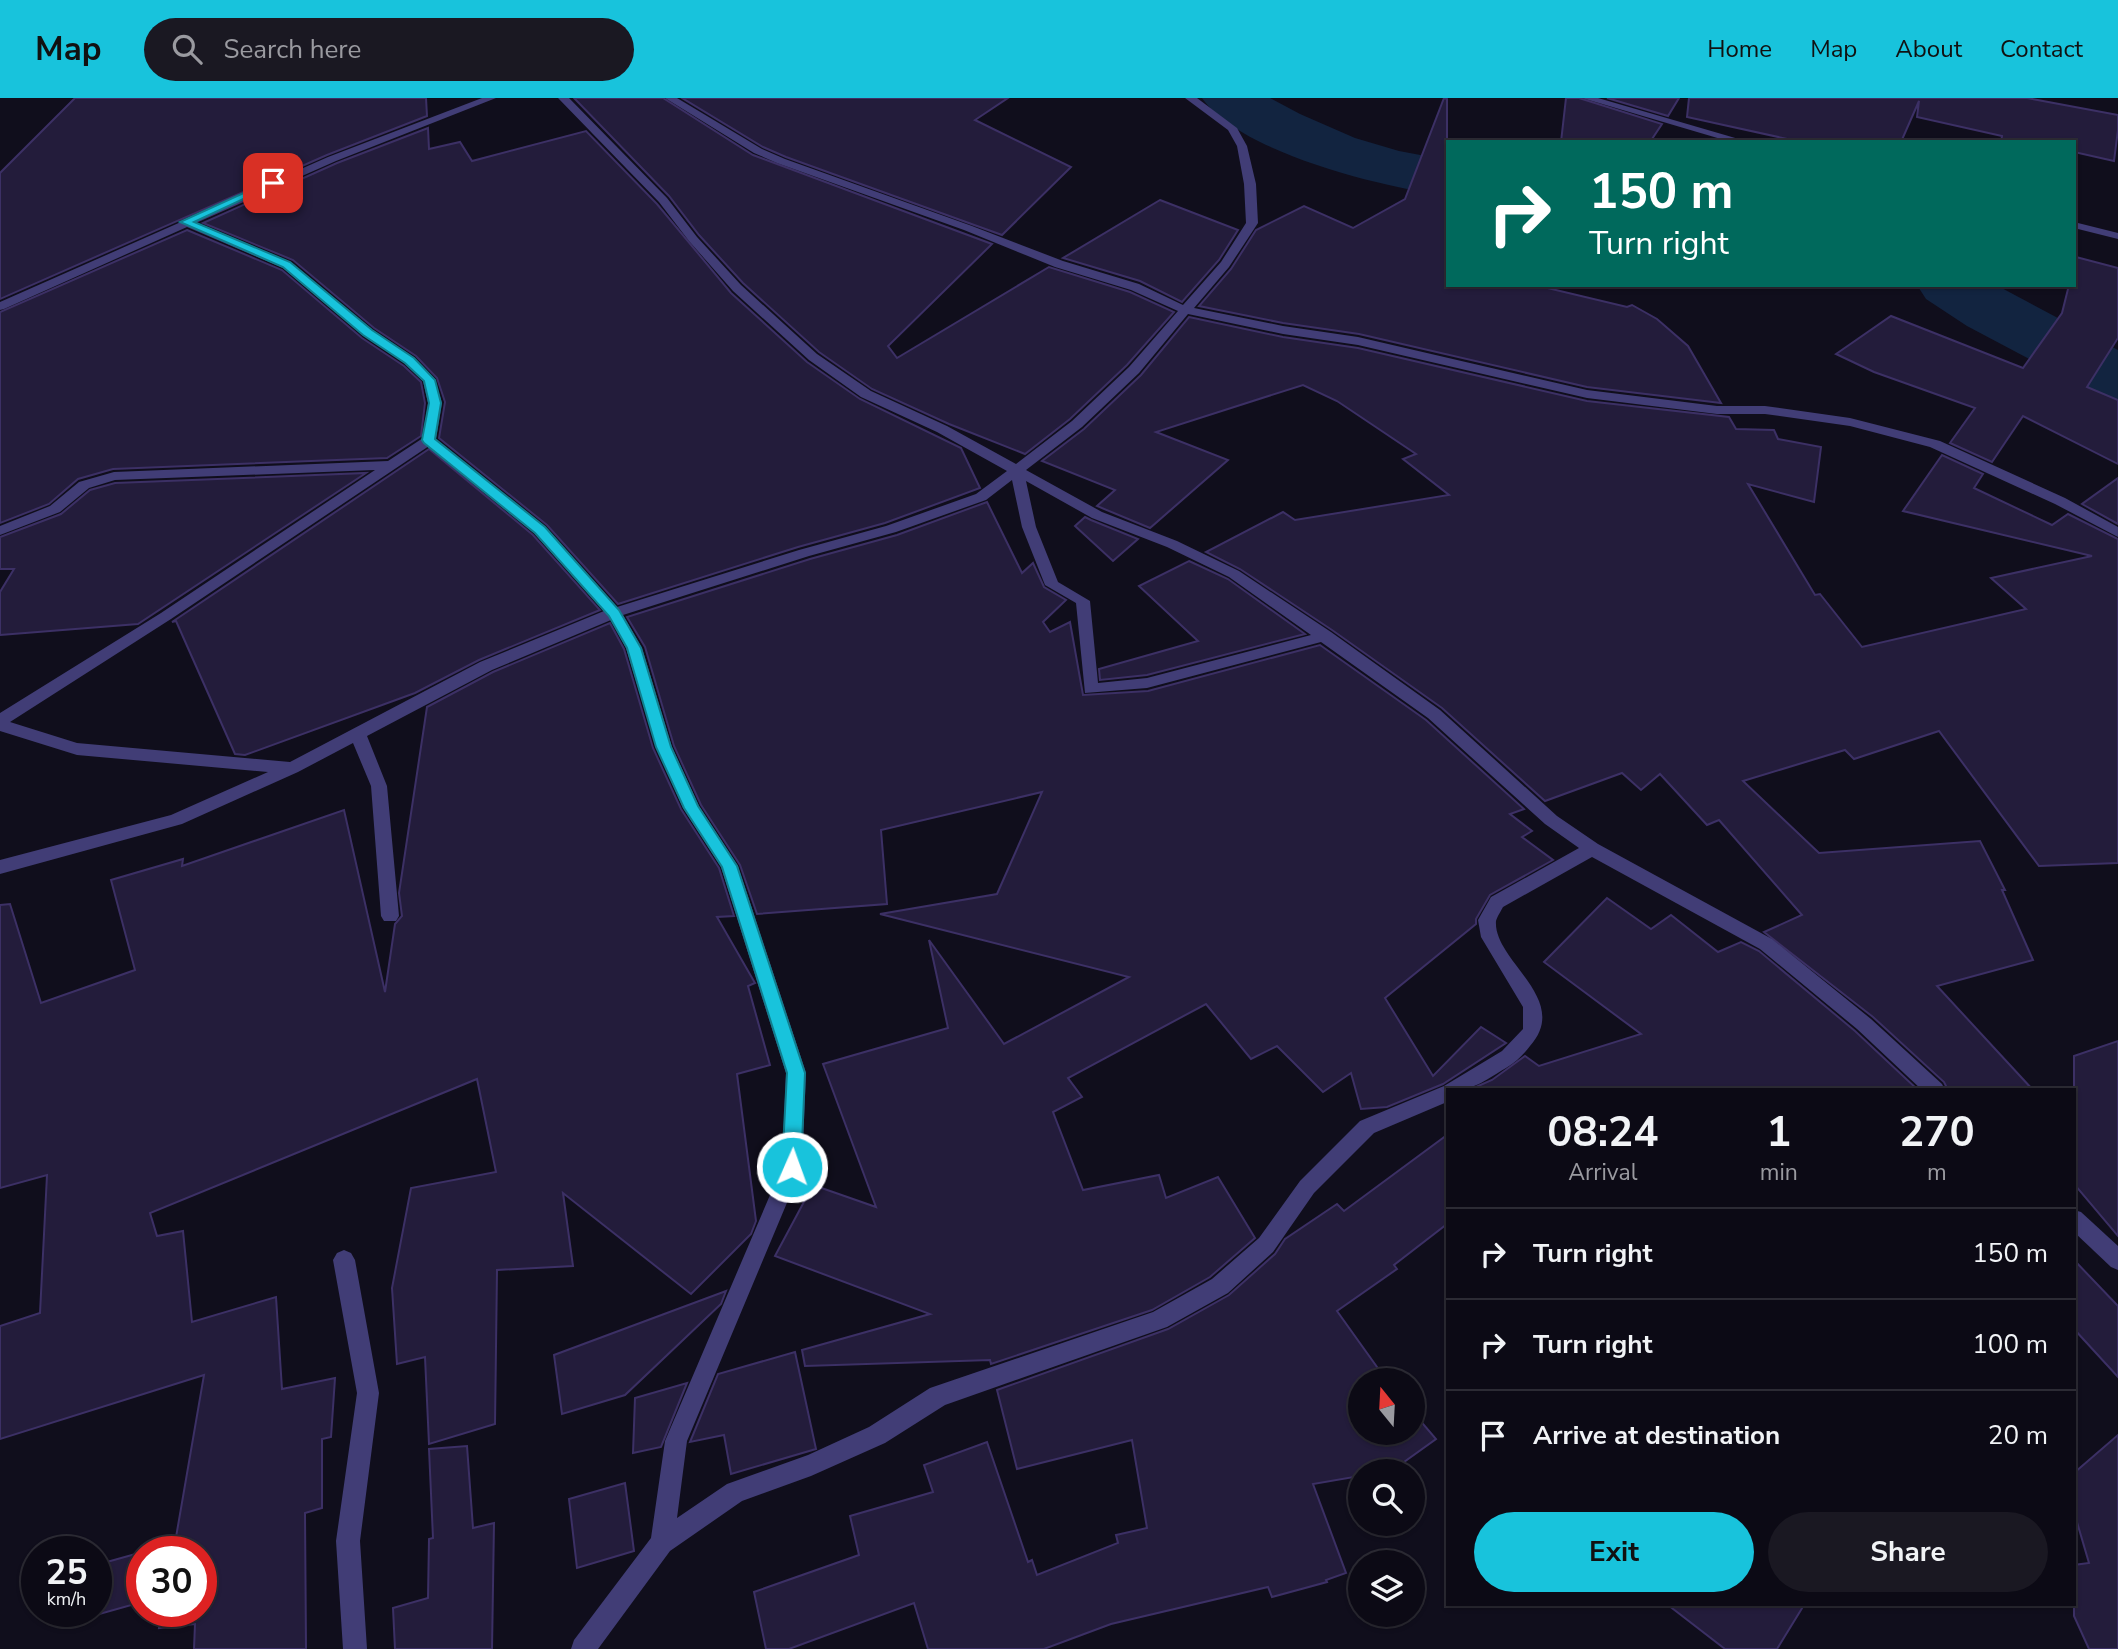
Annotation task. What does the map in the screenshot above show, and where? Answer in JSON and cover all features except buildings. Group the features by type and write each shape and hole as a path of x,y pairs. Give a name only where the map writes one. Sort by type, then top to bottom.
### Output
{"street":[{"path":"0,306 371,142 455,114 491,98"},
{"path":"563,98 663,200 693,239 737,288 813,357 866,394 942,429 1097,515 1172,544 1234,574 1434,714 1540,811 1592,849 1766,944 1864,1024 1933,1088"},
{"path":"670,98 758,151 781,161 968,228 1059,264 1135,287 1185,310 1283,330 1358,341 1587,394 1717,410 1765,410 1850,422 1936,444 2060,502 2118,533"},
{"path":"0,867 176,820 292,768 486,666 614,613 917,520 981,497 1077,424 1134,370 1225,264 1252,223 1250,184 1242,146 1233,128 1190,98"},
{"path":"1587,98 1737,140"},
{"path":"0,723 429,440 435,403 429,380 410,361 368,333 287,265 185,222"},
{"path":"2076,226 2118,236"},
{"path":"429,440 540,530 614,613 634,648 664,747 691,808 729,866 796,1073 792,1167 676,1441 662,1542"},
{"path":"0,530 55,509 84,485 114,476 388,465"},
{"path":"1016,468 1029,527 1052,585 1083,601 1091,689 1147,683 1326,636"},
{"path":"0,723 77,749 292,768"},
{"path":"358,734 379,786 390,916"},
{"path":"1456,1088 1508,1057 1532,1031 1532,1006 1490,937 1487,920 1497,902 1592,849"},
{"path":"583,1649 662,1542 735,1492 811,1465 877,1435 938,1396 1160,1320 1220,1286 1266,1245 1307,1188 1367,1127 1446,1093"},
{"path":"2076,1221 2118,1260"},
{"path":"344,1260 368,1393 348,1541 355,1649"}],"waterway":[{"path":"1231,98 1279,127 1334,150 1392,168 1446,178"},
{"path":"1953,287 2118,382"}],"route":[{"path":"273,183 185,222 287,265 368,333 410,361 429,380 435,403 429,440 540,530 614,613 634,648 664,747 691,808 729,866 796,1073 792,1167"}]}
